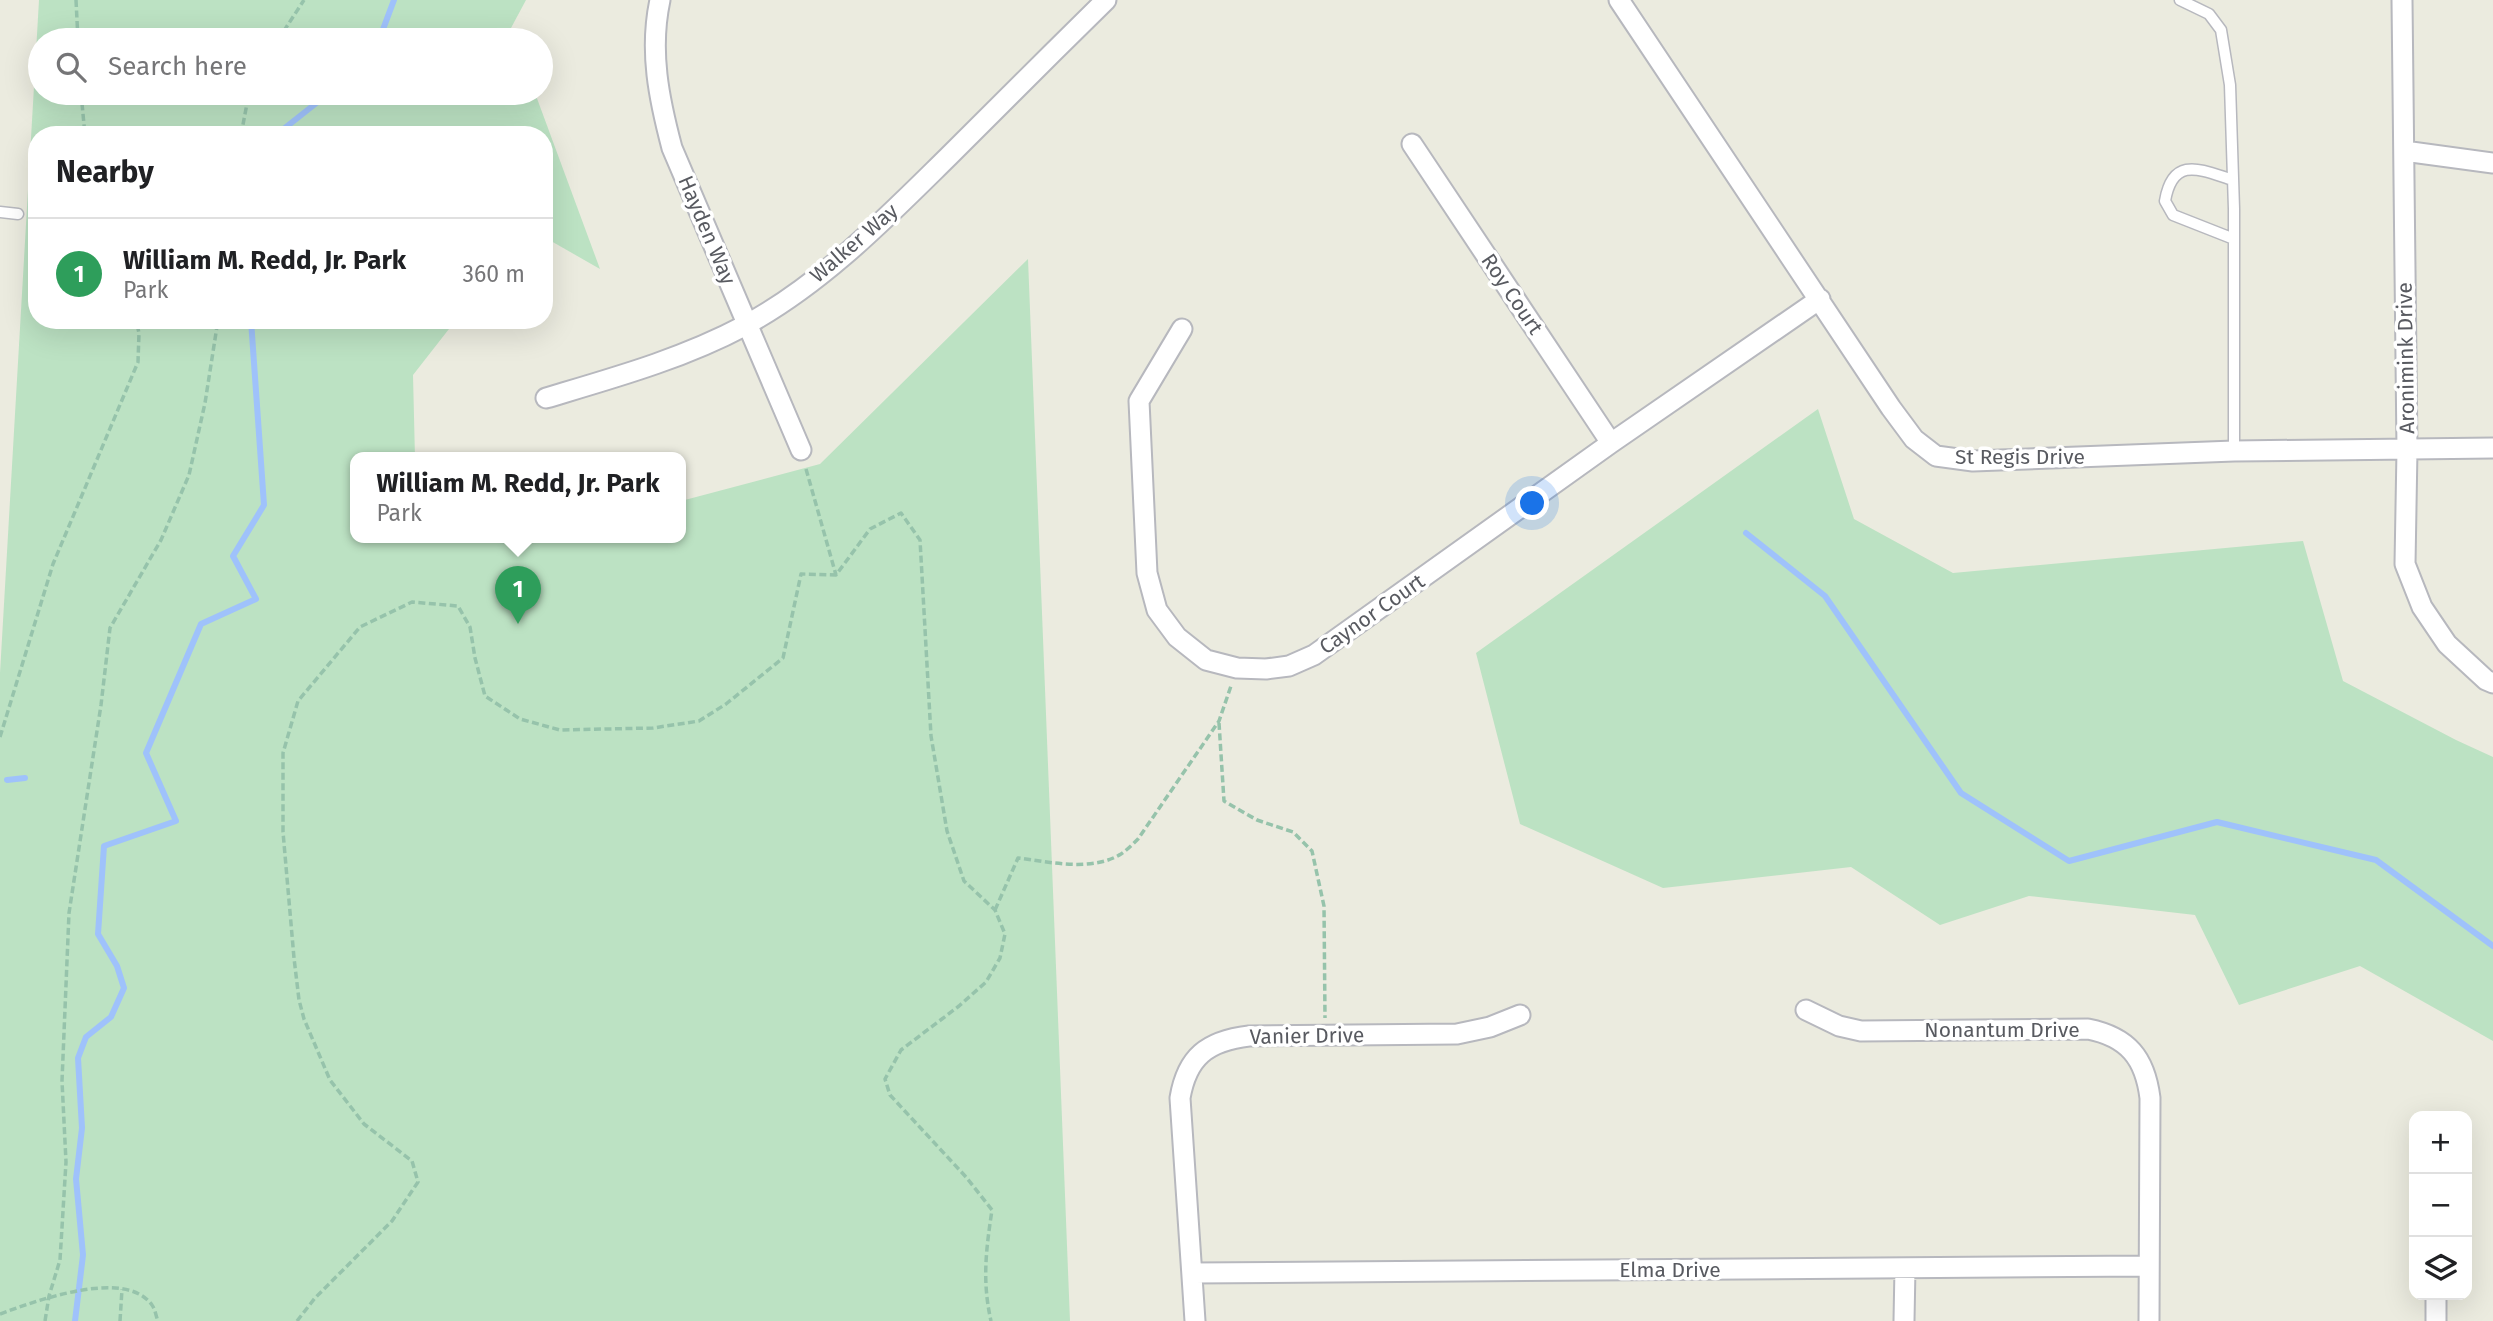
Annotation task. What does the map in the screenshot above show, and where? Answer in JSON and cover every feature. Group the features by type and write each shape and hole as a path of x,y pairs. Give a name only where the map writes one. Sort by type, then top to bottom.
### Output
{"street":[{"name":"Hayden Way","path":"660,0 654,58 660,104 673,148 801,450"},
{"name":"Walker Way","path":"546,398 666,361 746,325 820,275 916,189 1105,0"},
{"name":"St Regis Drive","path":"1619,0 1891,408 1914,439 1936,456 1973,461 2234,451 2493,448"},
{"name":"Aronimink Drive","path":"2402,0 2407,450 2405,564 2422,607 2446,644 2486,680 2493,683"},
{"name":"Roy Court","path":"1412,144 1611,443"},
{"path":"2403,151 2493,163"},
{"name":"Caynor Court","path":"1182,329 1139,401 1147,573 1157,610 1177,637 1206,660 1237,668 1266,669 1289,666 1314,655 1611,443 1820,299"},
{"name":"Nonantum Drive","path":"1806,1010 1839,1026 1861,1031 2088,1029 2118,1038 2139,1060 2148,1085 2149,1321"},
{"name":"Vanier Drive","path":"1195,1321 1180,1098 1189,1066 1200,1053 1215,1043 1231,1038 1457,1034 1477,1031 1520,1015"},
{"name":"Elma Drive","path":"1192,1273 2148,1266"},
{"path":"1904,1321 1905,1268"},
{"path":"2436,1300 2436,1321"}],"lane":[{"path":"2180,0 2210,14 2221,30 2230,85 2234,239 2234,451"},
{"path":"2233,180 2197,169 2178,172 2168,184 2165,201 2173,215 2234,239"},
{"path":"0,212 18,214"}],"path":[{"path":"76,0 77,28"},
{"path":"286,28 304,0"},
{"path":"81,105 84,126"},
{"path":"243,126 247,105"},
{"path":"0,737 53,564 138,362 138,329"},
{"path":"45,1321 60,1260 66,1162 62,1081 69,913 110,628 161,540 189,475 205,403 217,329"},
{"path":"801,450 836,575"},
{"path":"836,575 870,529 901,513 920,540 931,736 947,831 964,881 995,910 1005,934 1000,958 986,982 901,1050 885,1079 890,1095 966,1177 992,1210 985,1258 985,1294 990,1321"},
{"path":"297,1321 315,1298 392,1221 418,1182 412,1161 364,1124 330,1080 299,1000 283,832 283,753 298,701 360,627 412,602 458,606 470,627 485,696 520,719 560,730 653,728 699,721 726,704 783,658 801,574 836,575"},
{"path":"995,910 1018,858 1066,864 1097,863 1121,854 1138,839 1219,721 1237,668"},
{"path":"1219,721 1224,801 1257,820 1293,832 1312,851 1324,906 1326,1035"},
{"path":"121,1318 122,1289"},
{"path":"0,1314 65,1292 122,1289 136,1294 152,1305 158,1321"}],"green space":[{"path":"39,0 526,0 511,28 37,28"},
{"path":"33,105 539,105 547,126 32,126"},
{"path":"553,142 600,269 553,242"},
{"path":"28,190 28,329 449,329 413,375 415,452 350,452 350,543 686,543 686,500 820,464 1028,259 1070,1321 0,1321 0,673"},
{"path":"1818,409 1854,519 1953,573 2303,541 2343,681 2493,757 2493,1041 2360,966 2239,1005 2195,915 2029,896 1940,925 1851,867 1663,888 1520,824 1476,653"}],"waterway":[{"path":"384,28 394,0"},
{"path":"287,126 314,105"},
{"path":"75,1321 83,1255 76,1179 82,1128 78,1058 86,1037 111,1017 124,988 117,966 98,934 104,846 176,821 146,753 201,624 256,599 233,556 264,505 252,329"},
{"path":"1746,533 1825,596 1961,793 2069,861 2217,822 2376,860 2493,946"},
{"path":"7,780 25,778"}],"place":[{"name":"William M. Redd, Jr. Park","path":"518,624"}]}
